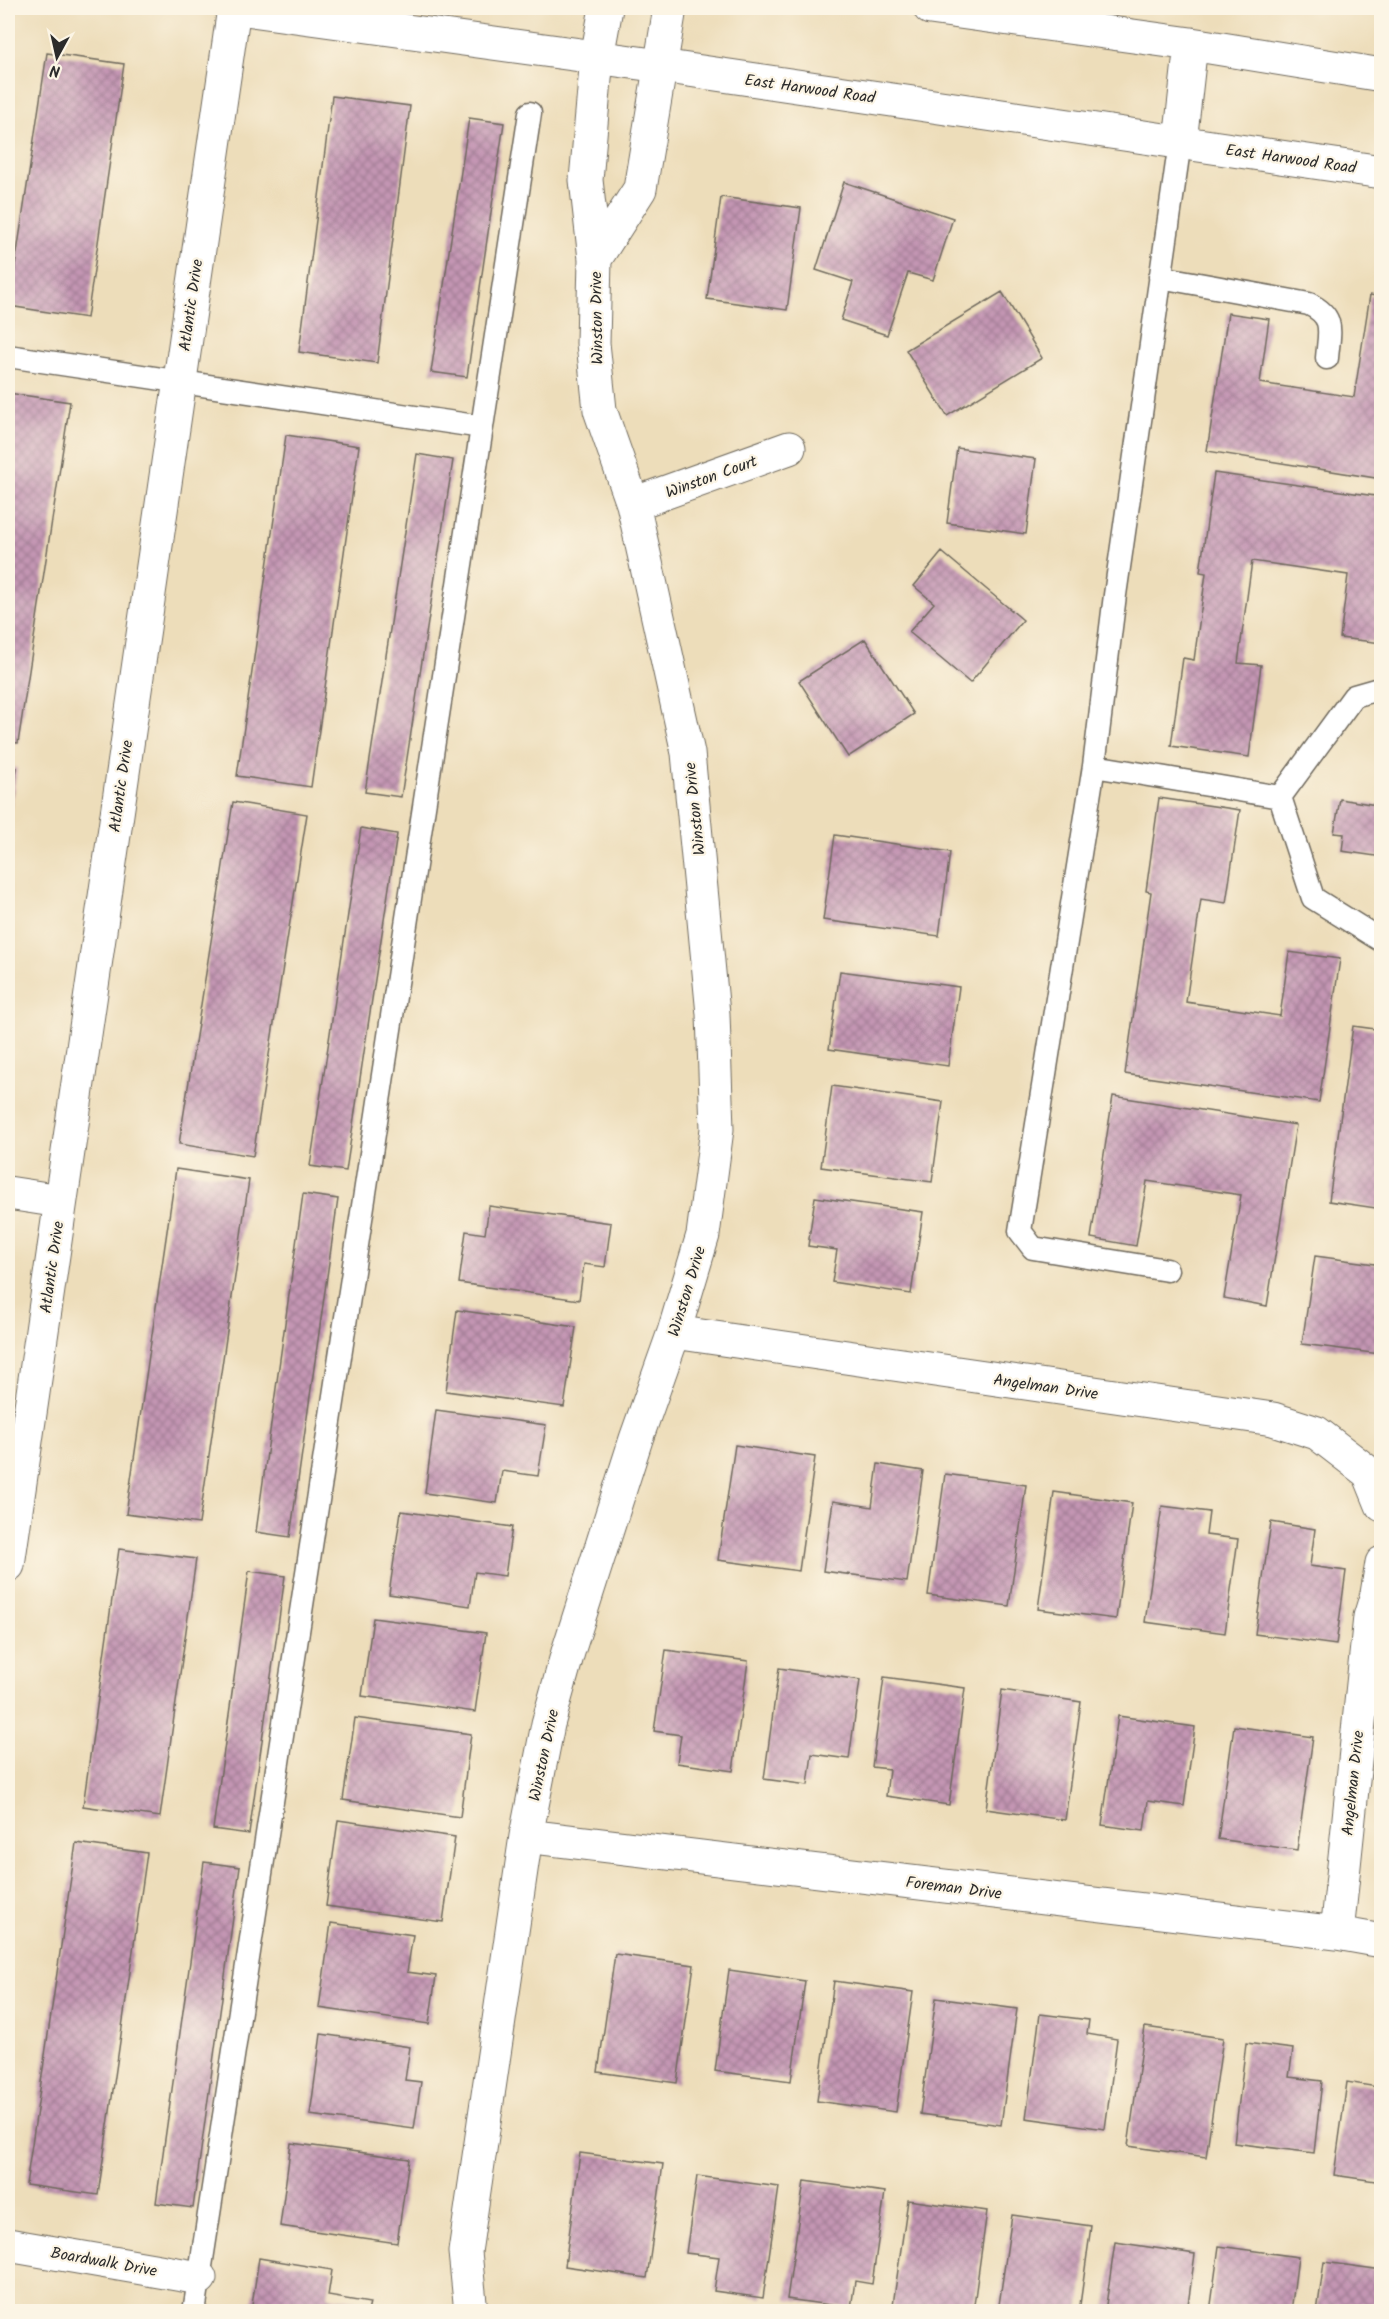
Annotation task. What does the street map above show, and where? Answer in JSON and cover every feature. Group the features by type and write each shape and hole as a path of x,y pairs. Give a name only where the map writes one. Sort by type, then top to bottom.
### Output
{"street":[{"name":"Atlantic Drive","path":"8,1565 234,8"},
{"name":"East Harwood Road","path":"238,8 662,66 1382,172"},
{"name":"Winston Drive","path":"471,2312 465,2252 526,1836 548,1724 568,1652 636,1439 674,1332 703,1235 717,1130 714,1014 688,753 633,504 600,410 593,343 595,259 586,180 597,57 606,8"},
{"name":"Winston Drive","path":"595,259 640,189 670,8"},
{"path":"930,8 1191,44 1382,75"},
{"path":"1180,142 1191,44"},
{"name":"Winston Court","path":"633,504 789,448"},
{"path":"8,1193 60,1201"},
{"name":"Angelman Drive","path":"674,1332 1273,1419 1317,1433 1369,1473 1382,1505"},
{"name":"Angelman Drive","path":"1337,1933 1370,1617 1377,1594 1382,1563"},
{"name":"Foreman Drive","path":"526,1836 1337,1933 1382,1941"},
{"name":"Boardwalk Drive","path":"8,2245 200,2278"}],"lane":[{"path":"194,2312 530,113"},
{"path":"1167,1270 1033,1248 1020,1231 1094,766 1115,595 1180,142"},
{"path":"1160,278 1309,304 1322,310 1330,326 1327,358"},
{"path":"8,356 482,427"},
{"path":"1280,797 1354,696 1382,688"},
{"path":"1094,766 1280,797"},
{"path":"1280,797 1313,898 1382,941"}],"building":[{"path":"47,53 124,64 87,318 9,306"},
{"path":"332,96 410,106 377,363 299,352"},
{"path":"469,118 504,123 467,377 431,372"},
{"path":"844,182 953,218 933,280 908,273 887,335 841,320 853,282 816,270"},
{"path":"721,197 801,208 787,310 707,299"},
{"path":"1002,292 1042,358 947,416 906,350"},
{"path":"1370,295 1382,297 1382,479 1207,451 1228,313 1269,319 1260,383 1354,397"},
{"path":"8,393 70,402 18,743 8,742"},
{"path":"286,435 359,446 311,787 237,776"},
{"path":"957,448 1036,459 1026,534 947,523"},
{"path":"417,454 453,460 401,797 365,792"},
{"path":"1214,473 1382,497 1382,643 1340,638 1348,575 1252,561 1238,663 1261,665 1249,757 1171,746 1183,658 1194,660 1206,573 1200,572"},
{"path":"942,552 1023,620 970,683 909,632 934,603 914,586"},
{"path":"865,639 914,714 848,757 799,681"},
{"path":"8,767 17,768 9,818 8,818"},
{"path":"1159,798 1240,810 1226,903 1201,899 1186,1002 1280,1016 1289,952 1340,959 1319,1102 1125,1074 1151,892 1146,891"},
{"path":"1340,799 1382,806 1382,857 1342,851 1344,834 1334,833"},
{"path":"233,802 307,814 253,1156 179,1144"},
{"path":"361,828 397,834 346,1171 310,1166"},
{"path":"835,835 950,852 939,936 823,920"},
{"path":"840,971 959,987 948,1066 829,1049"},
{"path":"1353,1026 1382,1030 1382,1209 1329,1201"},
{"path":"832,1086 943,1102 932,1182 821,1167"},
{"path":"1113,1096 1296,1125 1267,1306 1224,1298 1241,1195 1147,1181 1136,1246 1091,1238"},
{"path":"176,1169 249,1180 199,1524 126,1514"},
{"path":"303,1194 338,1199 290,1537 256,1532"},
{"path":"815,1197 923,1212 911,1294 832,1282 837,1250 808,1246"},
{"path":"489,1206 611,1223 605,1267 584,1264 579,1300 459,1283 466,1231 485,1234"},
{"path":"1315,1256 1382,1265 1380,1354 1302,1344"},
{"path":"457,1310 576,1327 564,1407 446,1391"},
{"path":"436,1410 546,1425 538,1476 502,1471 497,1503 425,1493"},
{"path":"735,1445 815,1457 799,1571 718,1560"},
{"path":"878,1464 923,1471 907,1582 823,1571 833,1501 872,1507"},
{"path":"945,1474 1026,1485 1009,1606 928,1595"},
{"path":"1054,1492 1132,1503 1116,1619 1038,1609"},
{"path":"1162,1506 1209,1512 1206,1535 1238,1539 1225,1633 1145,1622"},
{"path":"401,1511 512,1527 505,1576 475,1572 470,1606 389,1594"},
{"path":"1271,1522 1315,1529 1310,1566 1346,1571 1336,1645 1255,1634"},
{"path":"119,1549 196,1559 160,1817 83,1806"},
{"path":"249,1571 285,1576 249,1834 213,1829"},
{"path":"373,1618 486,1633 475,1712 362,1696"},
{"path":"666,1650 748,1661 733,1771 677,1763 681,1735 654,1731"},
{"path":"779,1668 860,1680 849,1759 812,1754 808,1785 764,1779"},
{"path":"884,1677 965,1688 949,1805 886,1796 889,1769 872,1767"},
{"path":"1002,1690 1081,1702 1065,1820 986,1809"},
{"path":"1118,1716 1195,1727 1184,1806 1148,1801 1144,1831 1102,1825"},
{"path":"355,1718 471,1734 460,1817 343,1800"},
{"path":"1234,1726 1313,1737 1297,1850 1218,1839"},
{"path":"338,1820 455,1837 443,1922 326,1906"},
{"path":"76,1843 147,1853 98,2195 26,2185"},
{"path":"204,1862 240,1867 193,2208 156,2203"},
{"path":"331,1923 413,1935 407,1972 436,1976 429,2024 319,2008"},
{"path":"615,1954 694,1965 677,2083 598,2072"},
{"path":"729,1970 805,1981 791,2081 715,2071"},
{"path":"834,1981 913,1992 896,2112 817,2101"},
{"path":"936,1998 1017,2009 1001,2125 920,2114"},
{"path":"1040,2014 1089,2020 1087,2034 1117,2039 1105,2129 1026,2118"},
{"path":"1145,2027 1223,2038 1206,2157 1128,2146"},
{"path":"321,2034 410,2047 405,2080 421,2082 414,2129 310,2115"},
{"path":"1246,2043 1293,2049 1289,2077 1322,2081 1314,2153 1234,2143"},
{"path":"1380,2065 1382,2182 1334,2175 1347,2082 1377,2087"},
{"path":"291,2143 409,2159 397,2243 280,2226"},
{"path":"580,2153 663,2164 647,2278 565,2266"},
{"path":"697,2176 779,2187 763,2298 714,2291 719,2257 686,2253"},
{"path":"804,2181 885,2192 872,2284 855,2281 851,2308 787,2299"},
{"path":"908,2200 987,2211 973,2312 892,2312"},
{"path":"1012,2215 1091,2226 1079,2312 998,2312"},
{"path":"1115,2242 1195,2254 1187,2312 1105,2312"},
{"path":"1219,2246 1298,2257 1291,2312 1210,2312"},
{"path":"259,2258 332,2270 328,2296 370,2303 368,2312 251,2312"},
{"path":"1324,2262 1382,2270 1382,2312 1317,2312"}]}
